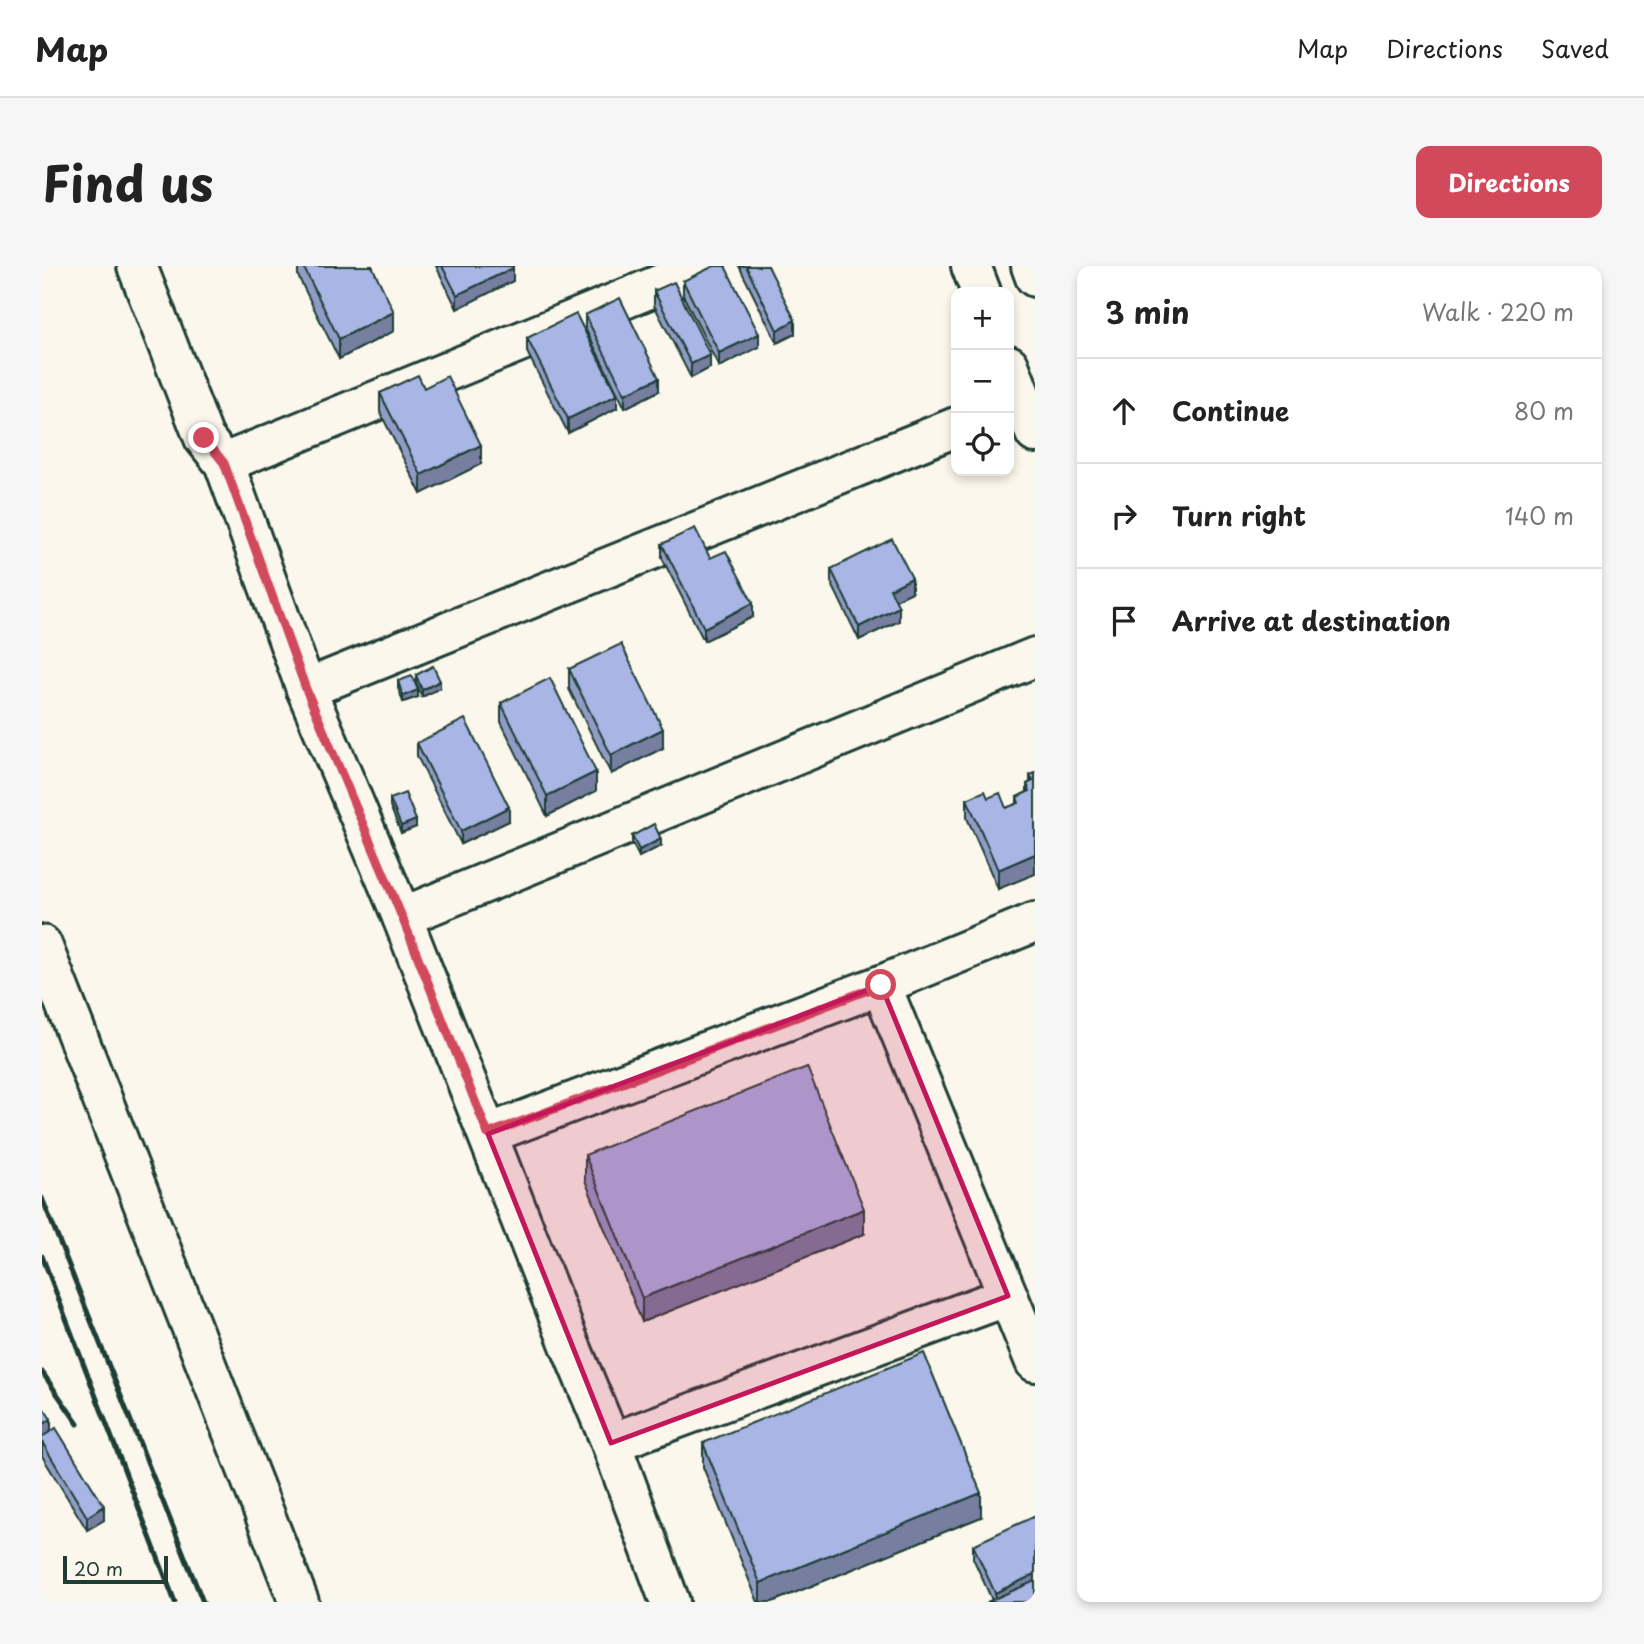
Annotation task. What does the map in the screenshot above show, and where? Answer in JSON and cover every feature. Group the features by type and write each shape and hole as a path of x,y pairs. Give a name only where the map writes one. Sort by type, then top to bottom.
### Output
{"street":[{"path":"137,266 204,438 224,463 306,689 402,917 611,1443 670,1602"},
{"path":"224,463 705,266"},
{"path":"971,266 979,287"},
{"path":"1031,266 1035,277"},
{"path":"1014,379 1025,409"},
{"path":"306,689 951,430"},
{"path":"402,917 1035,657"},
{"path":"488,1134 881,985 1035,922"},
{"path":"42,945 299,1602"},
{"path":"881,985 1035,1362"},
{"path":"611,1443 1008,1296"}],"highlighted area":[{"path":"881,985 1008,1296 611,1443 488,1134"}],"building":[{"path":"303,266 372,266 394,312 339,339"},
{"path":"442,266 513,266 513,268 457,295"},
{"path":"714,266 725,266 759,334 719,353 683,281"},
{"path":"746,266 768,266 795,320 777,330"},
{"path":"674,282 710,355 691,364 654,291"},
{"path":"620,298 659,378 625,394 585,315"},
{"path":"576,314 617,395 568,419 527,338"},
{"path":"418,375 424,388 447,376 481,445 421,475 380,393"},
{"path":"695,528 710,558 726,551 753,603 704,628 662,544"},
{"path":"892,539 912,578 890,589 899,607 859,627 831,569"},
{"path":"621,644 663,729 611,755 569,669"},
{"path":"433,666 440,681 422,690 416,675"},
{"path":"412,676 418,690 403,696 398,681"},
{"path":"550,678 596,772 547,796 501,703"},
{"path":"465,719 509,807 461,831 417,743"},
{"path":"1035,773 1035,854 998,870 967,799 985,791 988,798 1000,793 1006,808 1019,803 1017,797 1030,791 1027,784 1033,781 1030,775"},
{"path":"405,793 416,820 401,826 390,799"},
{"path":"654,824 661,839 639,850 632,836"},
{"path":"807,1067 864,1209 642,1298 585,1155"},
{"path":"924,1353 981,1493 760,1583 703,1443"},
{"path":"42,1406 51,1419 42,1425"},
{"path":"56,1428 104,1506 87,1517 42,1442 42,1437"},
{"path":"1035,1516 1035,1574 995,1593 973,1545"},
{"path":"1035,1581 1035,1602 987,1602"}],"railway":[{"path":"42,1198 203,1602"},
{"path":"42,1256 175,1602"},
{"path":"42,1372 78,1424"}],"route":[{"path":"204,438 224,463 306,689 402,917 488,1134 881,985"}]}
